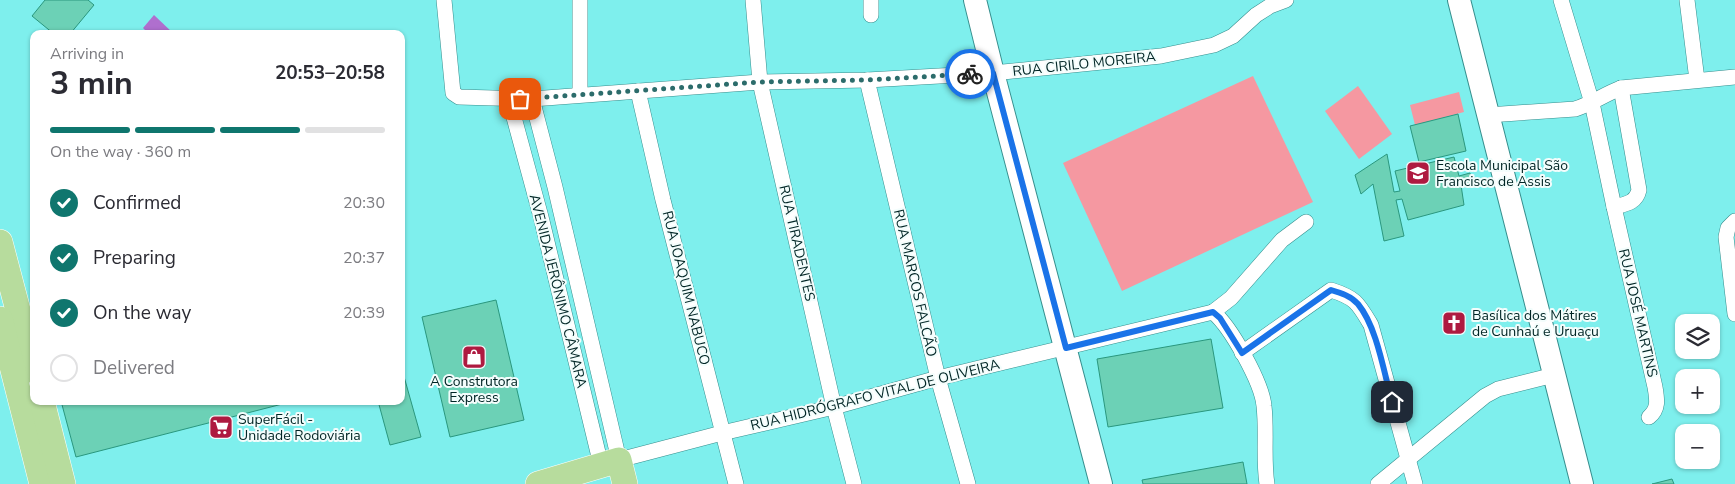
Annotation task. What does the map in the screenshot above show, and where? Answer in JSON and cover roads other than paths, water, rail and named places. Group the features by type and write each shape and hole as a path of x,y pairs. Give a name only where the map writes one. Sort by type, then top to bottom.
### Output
{"main road":[{"path":"975,0 1101,484"},
{"path":"1459,0 1582,484"},
{"path":"0,242 6,289 30,359"},
{"path":"0,319 42,484"},
{"path":"43,405 63,484"},
{"name":"RUA HIDRÓGRAFO VITAL DE OLIVEIRA","path":"538,484 609,470"},
{"name":"AVENIDA JERÔNIMO CÂMARA","path":"609,470 625,484"}],"street":[{"name":"RUA CIRILO MOREIRA","path":"444,0 453,92 459,97 509,99 532,99 760,82 867,80 993,73 1161,56 1214,45 1233,36 1256,15 1270,6 1286,0"},
{"path":"580,0 580,94"},
{"name":"RUA TIRADENTES","path":"753,0 760,82 834,407 854,484"},
{"name":"RUA JOSÉ MARTINS","path":"1561,0 1592,102 1656,394 1656,407 1654,413 1649,417"},
{"path":"1687,0 1697,80"},
{"path":"1488,115 1575,109 1621,88 1735,77"},
{"name":"RUA MARCOS FALCÃO","path":"867,80 938,378 968,484"},
{"path":"1614,207 1633,202 1639,190 1621,88"},
{"name":"RUA JOAQUIM NABUCO","path":"638,91 663,200 736,484"},
{"name":"AVENIDA JERÔNIMO CÂMARA","path":"509,99 609,470"},
{"name":"AVENIDA JERÔNIMO CÂMARA","path":"532,99 555,187 609,470"},
{"path":"1735,221 1728,228 1726,237 1731,262 1735,314"},
{"path":"1266,484 1264,404 1259,387 1242,353 1220,318 1213,312 1231,298 1282,240 1306,222"},
{"path":"1242,353 1331,290 1347,295 1357,303 1371,325 1415,484"},
{"name":"RUA HIDRÓGRAFO VITAL DE OLIVEIRA","path":"609,470 722,433 834,407 938,378 1213,312"},
{"path":"1378,484 1485,396 1498,389 1554,375"}],"place":[{"name":"Escola Municipal São Francisco de Assis","path":"1418,173"},
{"name":"Basílica dos Mátires de Cunhaú e Uruaçu","path":"1454,323"},
{"name":"A Construtora Express","path":"474,357"},
{"name":"SuperFácil - Unidade Rodoviária","path":"221,427"}]}
